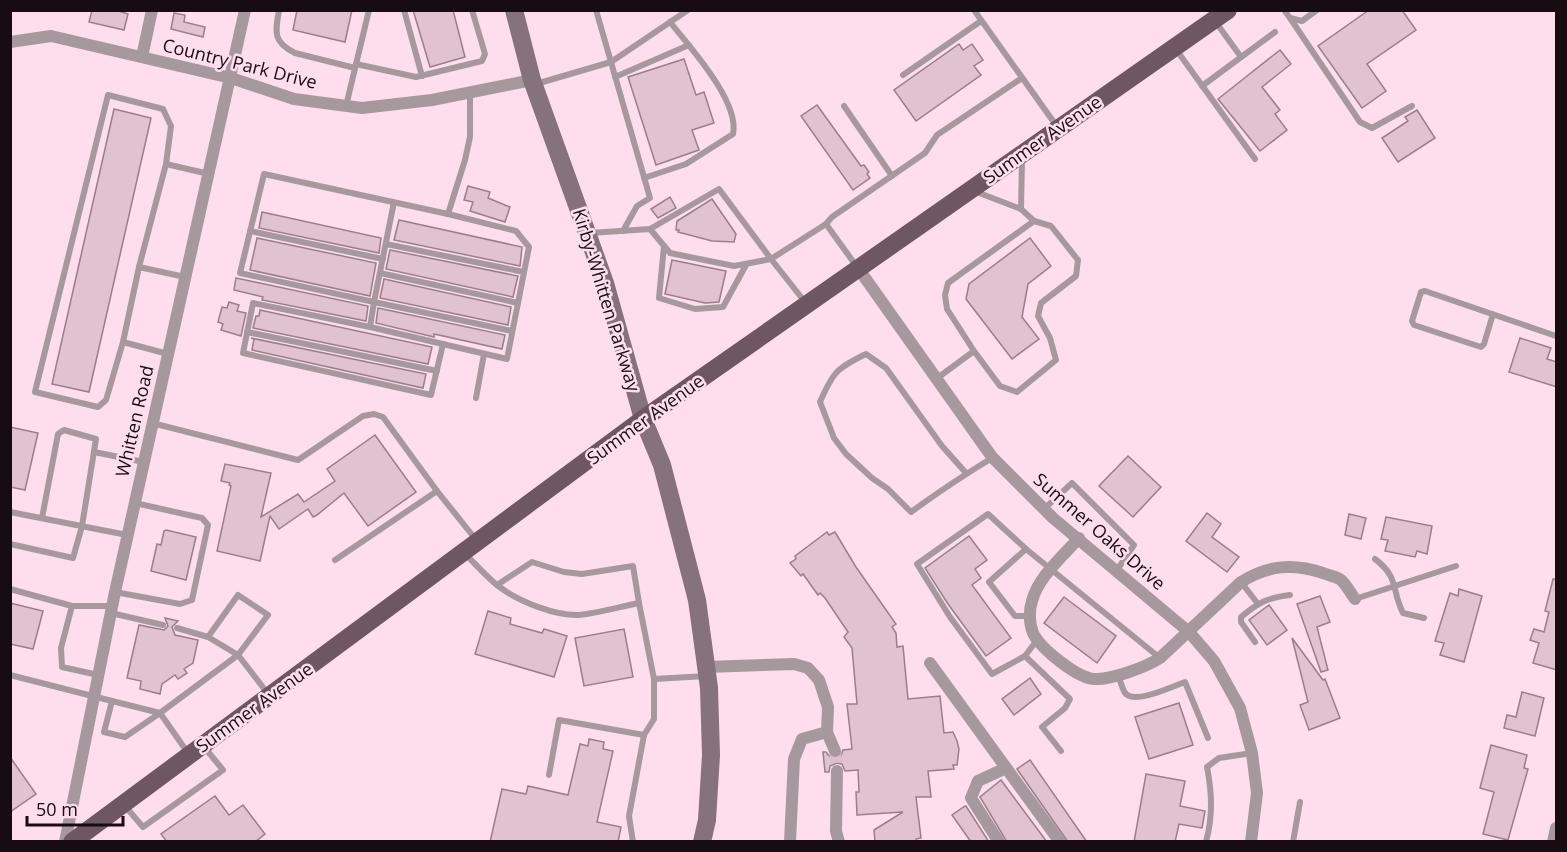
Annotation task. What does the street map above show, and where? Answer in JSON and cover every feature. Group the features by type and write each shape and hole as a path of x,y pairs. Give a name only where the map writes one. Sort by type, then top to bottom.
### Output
{"main road":[{"name":"Kirby-Whitten Parkway","path":"514,10 533,82 605,283 643,419 662,465 692,577 707,672 711,755 707,820 702,842"},
{"name":"Summer Avenue","path":"72,842 643,419 1222,15"}],"street":[{"path":"142,57 152,10"},
{"name":"Whitten Road","path":"64,842 111,609 245,10"},
{"name":"Country Park Drive","path":"10,42 51,36 231,78 294,99 362,108 432,100 533,82"},
{"name":"Summer Oaks Drive","path":"858,268 992,457 1044,509 1189,632 1214,661 1240,708 1252,753 1257,793 1251,842"},
{"path":"1078,538 1034,594 1030,616 1033,632 1038,640 1071,670 1086,678 1105,679 1152,663 1189,632 1241,582 1254,573 1268,568 1284,566 1304,568 1341,580 1355,599"},
{"path":"930,663 1060,842"},
{"path":"707,672 794,664 808,668 819,680 828,707 827,732 836,751"},
{"path":"790,842 794,759 802,739 827,732"},
{"path":"999,842 971,798 978,781 1006,768"},
{"path":"837,771 836,831 838,842"},
{"path":"1553,842 1557,828"}],"lane":[{"path":"279,10 275,29 277,39 295,53 404,75 422,76 482,61 485,58 472,10"},
{"path":"346,106 369,10"},
{"path":"404,10 422,76"},
{"path":"596,10 650,198 637,206 623,231"},
{"path":"533,82 611,62 688,10"},
{"path":"974,10 1058,129"},
{"path":"1284,10 1360,122 1372,128 1412,106"},
{"path":"1290,18 1302,21 1317,10"},
{"path":"1222,15 1240,57"},
{"path":"903,75 981,21"},
{"path":"644,178 686,164 733,134 735,124 713,75 670,22"},
{"path":"1202,87 1275,33"},
{"path":"615,77 689,45"},
{"path":"1174,48 1255,159"},
{"path":"650,229 670,253 734,266 771,259 826,224 832,217 924,153 936,135 1022,78"},
{"path":"448,214 470,137 470,93"},
{"path":"108,95 163,109 171,126 166,164 139,267 123,342 106,400 98,407 35,392 108,95"},
{"path":"844,106 892,176"},
{"path":"1021,209 1022,153"},
{"path":"166,164 209,174"},
{"path":"443,344 431,395 243,353 253,303 370,327 443,344 484,354 507,359 529,247 516,231 264,174 240,273 512,331"},
{"path":"587,233 650,229 719,189 807,304"},
{"path":"970,189 1021,209 1034,221 1052,226 1078,260 1076,276 1041,303 1038,316 1050,338 1056,360 1017,392 1000,386 974,351 947,309 945,295 948,283 1034,221"},
{"path":"370,327 394,202"},
{"path":"826,224 858,268"},
{"path":"250,231 383,259"},
{"path":"386,244 524,272"},
{"path":"664,246 659,298 695,309 723,307 746,265"},
{"path":"139,267 185,277"},
{"path":"380,273 518,303"},
{"path":"1493,314 1481,347 1414,325 1412,321 1421,292 1425,291 1493,314 1557,336"},
{"path":"247,332 436,371"},
{"path":"123,342 168,354"},
{"path":"936,379 974,351"},
{"path":"476,398 484,354"},
{"path":"966,474 942,446 886,368 866,354 846,364 830,379 820,402 834,438 857,466 888,489 910,512 992,457"},
{"path":"152,423 298,460 363,416 374,414 383,417 438,490 470,547 497,585 517,598 565,614 579,615 639,603"},
{"path":"10,544 73,558 82,526 96,439 64,430 58,434 42,518"},
{"path":"94,452 144,462"},
{"path":"1044,509 1072,483 1134,544 1117,570"},
{"path":"335,560 438,490"},
{"path":"115,592 180,604 192,600 208,525 202,518 135,503"},
{"path":"10,512 128,535"},
{"path":"1038,640 1025,656 992,674 950,617 916,564 988,514 1050,571 1160,658"},
{"path":"1026,549 989,582 1015,616 1030,616"},
{"path":"1375,559 1387,568 1403,613 1424,618"},
{"path":"497,585 532,562 564,572 582,574 633,566 654,679 654,718 644,735 629,816 633,842"},
{"path":"1355,599 1456,566"},
{"path":"1241,582 1258,603"},
{"path":"10,588 72,606 111,609 163,625"},
{"path":"112,700 104,732 125,737 237,655 268,615 238,595 208,637"},
{"path":"1255,642 1241,622 1241,617 1258,603 1271,597 1290,595"},
{"path":"72,606 61,648 62,667 98,675"},
{"path":"177,628 208,637 237,655 270,695"},
{"path":"1025,656 1070,699 1065,708 1042,727 1061,751"},
{"path":"654,679 707,672"},
{"path":"1118,674 1124,692 1134,698 1185,682 1208,738"},
{"path":"10,675 160,713 196,750 223,770 143,827 123,804"},
{"path":"549,775 559,720 644,735"},
{"path":"1206,842 1211,825 1212,792 1207,767 1219,758 1252,753"},
{"path":"1293,842 1300,802"}],"building":[{"path":"92,10 115,10 128,14 124,30 89,22"},
{"path":"297,10 352,10 345,42 293,30"},
{"path":"413,10 453,10 465,57 430,67"},
{"path":"1369,10 1402,10 1416,30 1367,64 1386,91 1362,108 1318,46"},
{"path":"174,13 185,15 184,22 205,27 203,37 171,29"},
{"path":"959,44 963,50 972,44 983,60 974,66 981,75 916,121 894,90"},
{"path":"1280,50 1291,64 1262,87 1280,110 1275,114 1287,130 1260,151 1218,99"},
{"path":"684,59 696,95 704,92 714,123 692,130 699,150 656,165 628,77"},
{"path":"817,105 861,166 864,165 869,172 867,174 870,178 853,190 801,116"},
{"path":"114,109 151,118 89,392 52,384"},
{"path":"1417,110 1435,138 1398,162 1382,138 1408,121 1405,117"},
{"path":"468,186 490,192 488,198 510,207 505,222 470,211 473,202 464,200"},
{"path":"670,197 676,208 658,218 651,209"},
{"path":"712,199 736,234 734,242 712,241 676,230 677,221"},
{"path":"262,212 381,238 379,253 259,228"},
{"path":"399,220 522,247 520,266 394,240"},
{"path":"257,238 376,263 370,296 250,270"},
{"path":"1030,238 1051,266 1028,284 1022,317 1039,339 1012,359 966,299 969,284"},
{"path":"390,250 518,276 513,297 386,269"},
{"path":"672,260 726,271 719,302 705,303 665,294"},
{"path":"236,278 368,306 366,321 262,300 263,297 234,290"},
{"path":"384,279 511,307 508,325 380,298"},
{"path":"229,302 239,305 237,311 246,313 241,336 221,330 223,324 218,322 222,307 227,308"},
{"path":"378,308 505,335 502,349 434,334 434,337 376,323"},
{"path":"260,310 432,347 428,364 253,328"},
{"path":"251,338 426,374 423,388 252,350 254,339"},
{"path":"1520,338 1551,348 1547,359 1557,362 1557,387 1509,372"},
{"path":"10,427 38,433 25,490 10,487"},
{"path":"375,435 416,492 368,526 344,493 317,515 313,517 308,509 279,529 270,516 260,561 217,551 231,486 230,483 221,481 225,464 271,473 261,517 298,494 304,502 335,481 327,469"},
{"path":"1128,456 1161,487 1133,517 1099,486"},
{"path":"1207,513 1221,524 1212,537 1239,557 1227,572 1186,541"},
{"path":"1349,514 1366,518 1361,539 1345,535"},
{"path":"1386,517 1432,526 1427,554 1417,551 1415,557 1385,551 1388,540 1381,539"},
{"path":"166,530 196,537 186,580 151,571 157,544 161,545"},
{"path":"827,532 829,535 835,532 856,567 896,624 892,627 896,633 897,647 903,646 908,699 940,696 944,733 953,732 957,741 959,749 957,765 953,765 954,769 928,771 931,797 916,797 921,838 916,839 916,842 875,842 874,830 903,812 857,815 858,770 845,771 842,764 837,763 830,766 829,772 825,772 823,752 835,759 841,756 843,750 852,749 847,704 857,704 852,648 844,637 848,632 825,598 820,593 818,595 803,574 801,576 790,563 796,559 795,556"},
{"path":"969,536 987,560 975,569 981,578 972,585 1011,638 986,656 925,568"},
{"path":"1553,579 1557,579 1557,670 1533,663 1539,643 1530,640 1534,629 1544,632 1549,612 1545,611"},
{"path":"1459,589 1482,596 1464,662 1440,655 1444,643 1435,641 1450,593 1458,596"},
{"path":"1320,596 1330,622 1317,627 1328,670 1321,672 1297,604"},
{"path":"1064,597 1116,636 1097,663 1044,623"},
{"path":"10,603 43,611 33,649 10,644"},
{"path":"1269,605 1287,630 1267,645 1249,620"},
{"path":"488,611 511,618 510,624 542,633 544,629 567,636 554,677 475,654"},
{"path":"165,618 178,621 172,627 175,635 198,640 193,663 184,669 187,673 178,679 175,675 162,684 160,694 140,689 141,681 127,678 139,625 164,630 168,626"},
{"path":"624,629 633,677 584,686 575,638"},
{"path":"1292,638 1323,680 1325,679 1340,718 1309,730 1300,705 1308,702"},
{"path":"1030,678 1041,694 1014,715 1002,699"},
{"path":"1522,692 1544,698 1535,736 1504,728 1507,715 1516,717"},
{"path":"1179,703 1193,745 1149,759 1135,717"},
{"path":"589,739 604,742 603,749 613,751 597,822 621,827 618,842 490,842 502,789 526,794 528,786 568,795 580,744 588,746"},
{"path":"1491,745 1527,755 1524,768 1528,769 1508,840 1483,834 1494,792 1480,788"},
{"path":"10,757 36,794 10,812"},
{"path":"1030,760 1087,842 1068,842 1017,769"},
{"path":"1146,774 1185,781 1180,806 1205,811 1202,828 1179,824 1175,842 1134,842"},
{"path":"1001,780 1047,842 1007,842 980,797"},
{"path":"215,796 229,815 243,805 265,834 255,842 167,842 161,834"},
{"path":"965,806 989,842 971,842 952,815"}],"tunnel":[{"path":"835,751 837,771"}]}
